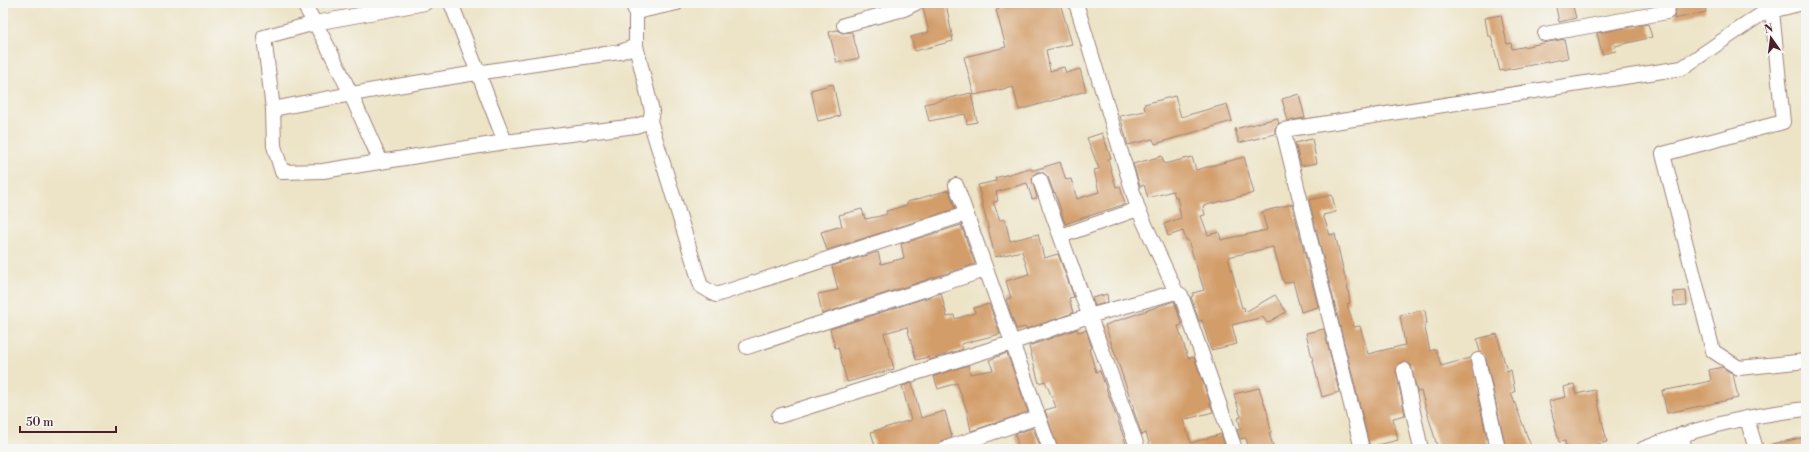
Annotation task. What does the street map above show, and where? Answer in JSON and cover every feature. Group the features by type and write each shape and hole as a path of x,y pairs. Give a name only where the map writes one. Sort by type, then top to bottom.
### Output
{"street":[{"path":"303,3 315,23 350,93 381,162"},
{"path":"425,3 315,23 264,37 273,109 274,146 282,172 323,171 505,142 636,126 650,121"},
{"path":"451,3 505,142"},
{"path":"677,3 634,7 636,46 652,111 650,121 701,286 716,295 966,214"},
{"path":"844,25 904,9 916,3"},
{"path":"1076,3 1138,209 1176,292 1181,295 1235,449"},
{"path":"1545,34 1667,12 1669,3"},
{"path":"1362,449 1283,130 1682,68 1764,14 1794,4"},
{"path":"1772,11 1783,122 1663,154 1713,351 1738,368 1806,361"},
{"path":"273,109 350,93 477,72 620,52 636,46"},
{"path":"1040,180 1138,449"},
{"path":"956,185 1050,449"},
{"path":"1060,236 1138,209"},
{"path":"747,347 985,270"},
{"path":"779,416 1011,343 1089,316 1176,292"},
{"path":"1478,360 1498,449"},
{"path":"1404,370 1421,449"},
{"path":"1643,449 1681,434 1778,412 1806,409"},
{"path":"944,449 1038,417"},
{"path":"1747,419 1756,449"},
{"path":"1681,434 1686,449"}],"building":[{"path":"924,3 946,3 953,41 915,51 911,37 929,32 923,8"},
{"path":"1022,3 1060,3 1072,44 1046,50 1050,71 1064,67 1066,73 1080,69 1086,91 1019,110 1013,87 974,95 964,57 1006,47 996,10"},
{"path":"1555,3 1572,3 1576,18 1559,22"},
{"path":"1677,3 1704,3 1706,12 1674,19"},
{"path":"1501,15 1507,44 1511,43 1512,49 1564,39 1568,58 1500,71 1491,36 1488,36 1485,18"},
{"path":"1648,24 1652,37 1615,46 1616,51 1602,54 1597,33"},
{"path":"837,30 842,33 852,32 859,58 837,63 829,32"},
{"path":"833,84 840,116 818,121 811,90"},
{"path":"971,93 977,122 967,124 965,114 929,121 925,104"},
{"path":"1299,94 1305,118 1288,121 1282,99"},
{"path":"1175,96 1181,117 1227,104 1232,121 1155,144 1153,139 1128,145 1120,116 1145,111 1144,104"},
{"path":"1277,118 1279,123 1275,128 1275,134 1239,143 1235,129"},
{"path":"1102,133 1111,158 1108,159 1116,187 1120,186 1125,204 1065,224 1055,192 1054,193 1048,177 1042,172 1037,172 1032,179 1037,198 1032,199 1027,183 996,192 998,201 993,202 1000,220 1005,219 1010,241 1038,234 1044,258 1058,254 1074,297 1069,298 1073,313 1026,329 1025,327 1016,329 1006,299 1011,298 1006,281 1029,274 1022,251 995,257 978,185 996,181 995,178 1030,168 1031,170 1034,170 1060,162 1066,180 1071,179 1077,199 1099,192 1094,170 1099,169 1087,138"},
{"path":"1312,139 1317,163 1301,166 1295,143"},
{"path":"1162,156 1164,164 1192,157 1196,170 1244,157 1254,193 1203,206 1205,215 1201,216 1208,235 1219,232 1221,240 1267,230 1262,212 1292,204 1318,307 1301,312 1293,281 1284,283 1273,247 1228,257 1242,308 1244,307 1245,312 1275,295 1286,312 1267,323 1263,317 1232,325 1237,344 1211,350 1202,320 1199,321 1191,297 1193,296 1193,293 1204,290 1188,240 1186,240 1183,231 1168,236 1164,224 1181,218 1177,197 1175,197 1173,191 1148,198 1144,185 1140,186 1133,164"},
{"path":"949,190 955,209 827,250 821,232 842,226 839,215 862,209 865,219 876,217 887,214 886,211 907,205 907,202"},
{"path":"1332,195 1336,212 1323,215 1330,235 1335,234 1348,290 1350,303 1347,304 1354,327 1360,326 1368,354 1405,345 1400,315 1425,310 1427,324 1424,324 1430,351 1436,349 1441,366 1470,358 1489,449 1438,449 1421,391 1417,392 1411,365 1403,362 1398,364 1396,371 1405,415 1393,418 1398,440 1370,447 1309,200"},
{"path":"961,225 975,264 822,314 818,294 838,290 832,266 878,252 881,264 904,258 901,244"},
{"path":"1686,291 1687,305 1674,306 1673,292"},
{"path":"941,293 947,317 954,315 955,319 975,313 974,308 989,304 1000,334 961,344 963,349 929,360 928,357 916,360 907,327 884,333 894,369 847,382 838,347 835,348 830,329"},
{"path":"1107,294 1108,302 1095,306 1092,298"},
{"path":"1174,301 1182,325 1178,326 1188,358 1194,357 1213,412 1183,420 1191,443 1221,434 1226,449 1151,449 1146,433 1142,435 1105,325"},
{"path":"1077,329 1078,332 1086,330 1092,348 1089,349 1096,372 1100,371 1128,449 1058,449 1045,410 1056,407 1045,381 1039,383 1029,346"},
{"path":"1324,329 1339,392 1322,397 1306,333"},
{"path":"1497,334 1507,371 1511,370 1515,392 1511,393 1532,449 1506,449 1486,358 1480,352 1477,339"},
{"path":"1007,353 1028,412 971,431 967,411 957,383 938,389 934,376 968,365 970,374 993,370 989,360"},
{"path":"1722,367 1733,374 1738,398 1667,413 1662,391 1711,381 1709,370"},
{"path":"912,383 921,418 945,411 952,437 941,441 936,446 926,449 876,449 871,432 911,420 902,386"},
{"path":"1574,384 1576,394 1595,390 1607,442 1577,449 1566,449 1565,441 1559,442 1549,401 1566,397 1564,387"},
{"path":"1259,388 1267,411 1271,432 1269,433 1274,449 1249,449 1246,438 1240,439 1237,430 1241,429 1238,418 1241,417 1234,394"},
{"path":"1033,428 1041,449 1019,449 1015,434"},
{"path":"1806,437 1806,449 1772,449 1772,444"}]}
